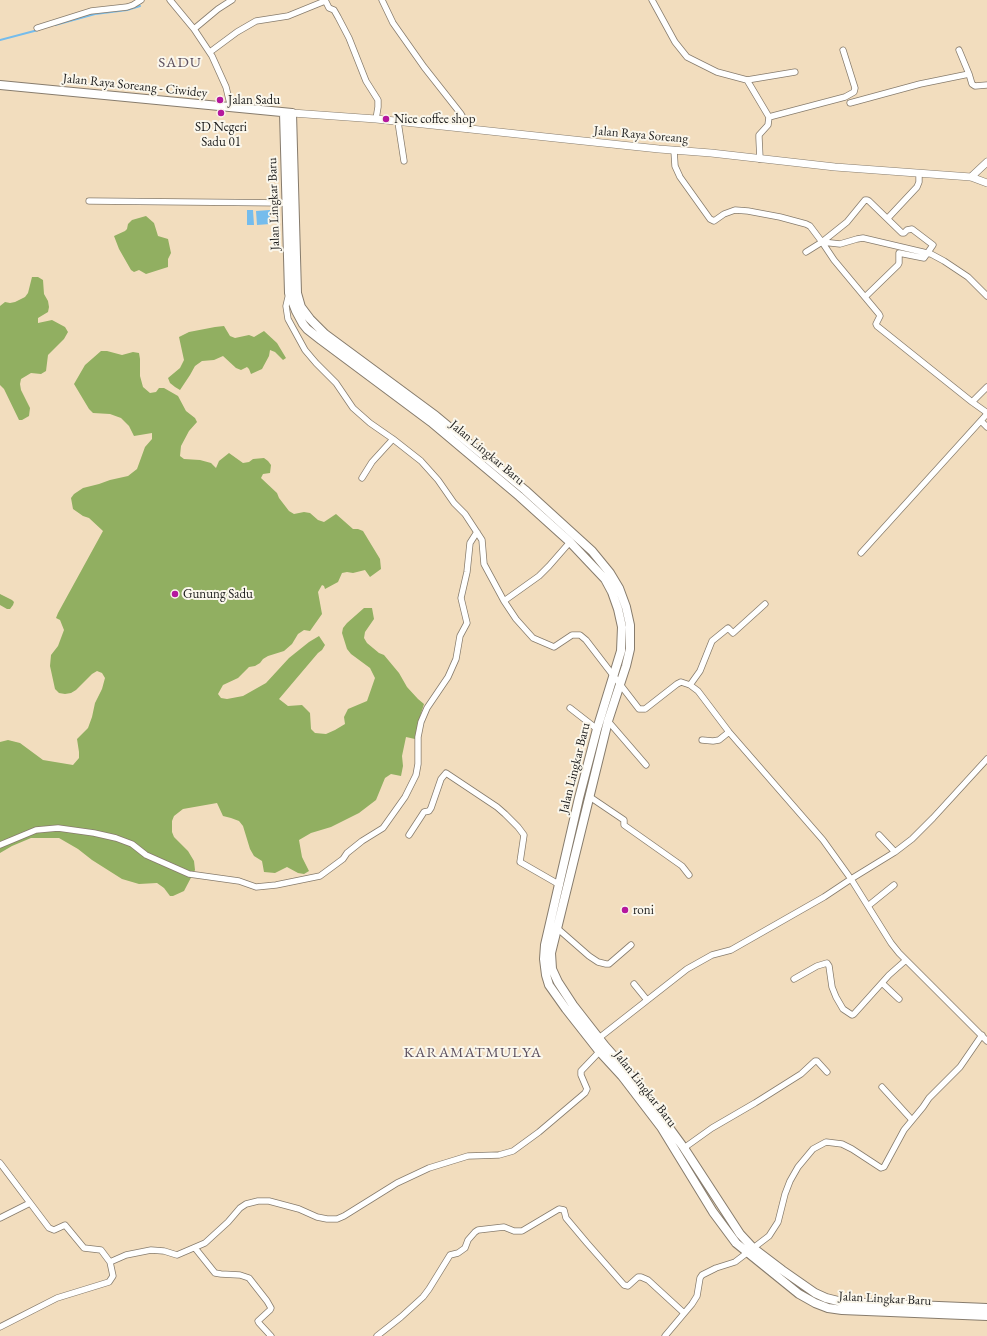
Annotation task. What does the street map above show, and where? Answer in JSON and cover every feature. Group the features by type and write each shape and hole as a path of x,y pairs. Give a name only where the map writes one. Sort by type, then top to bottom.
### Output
{"highway":[{"name":"Jalan Raya Soreang - Ciwidey","path":"0,85 292,113"},
{"name":"Jalan Lingkar Baru","path":"284,113 289,293 296,311 307,329 431,422 520,496 570,542 605,579 612,592 618,609 622,627 620,655 597,729 579,798 545,945 544,959 549,985 566,1009 602,1049 662,1127 713,1212 736,1244 750,1250 815,1293 826,1298 856,1303 987,1308"},
{"name":"Jalan Lingkar Baru","path":"292,113 297,293 301,306 316,326 436,416 525,490 592,551 610,573 619,588 630,625 630,649 608,721 551,953 552,970 558,982 573,1005 599,1038 602,1049 629,1073 684,1148 750,1250 799,1294 828,1308 987,1316"}],"main road":[{"name":"Jalan Raya Soreang","path":"292,113 376,119 760,159 971,178 987,183"},
{"path":"971,178 987,162"}],"street":[{"path":"37,28 92,11 126,7 141,0"},
{"path":"170,0 194,29 218,66 226,87 231,108"},
{"path":"194,29 218,9 232,0"},
{"path":"210,52 237,32 256,21 288,16 325,0 329,8 334,10 338,16 349,38 366,81 378,100 376,119"},
{"path":"382,0 393,23 424,67 462,114 469,129"},
{"path":"652,0 675,42 687,57 717,72 747,80 796,72"},
{"path":"769,117 845,97 854,92 855,88 843,50"},
{"path":"959,50 972,84 987,85"},
{"path":"850,103 920,84 969,74"},
{"path":"747,80 769,117 768,125 759,135 760,159"},
{"path":"398,122 404,161"},
{"path":"674,150 675,166 680,177 710,220 714,221 724,214 735,210 780,217 810,226 824,241 834,260 879,314 880,316 876,324 877,326 986,414 861,553"},
{"path":"888,218 917,186 919,182 919,174"},
{"path":"806,252 824,241 846,222 865,200 869,201 904,234 912,229 933,245 922,258 899,253 898,265 865,297"},
{"path":"89,201 286,203"},
{"path":"824,241 840,244 863,238 940,258 968,277 987,296"},
{"path":"289,293 286,306 288,319 305,350 336,383 354,408 370,423 394,439 425,466 438,480 454,503 465,514 482,540 484,564 504,601 516,619 532,638 554,647 572,635 580,635 586,640 636,707 642,710 681,682 690,685 698,691 729,732 823,840 851,879 891,943 987,1041"},
{"path":"972,402 987,387"},
{"path":"981,421 987,427"},
{"path":"362,478 372,462 394,439"},
{"path":"0,845 36,830 58,828 116,838 132,844 146,855 189,874 239,881 256,887 276,885 320,876 362,841 383,828 405,797 416,775 418,764 418,737 421,722 427,708 451,671 456,659 460,636 467,623 461,598 467,572 470,543 477,532"},
{"path":"504,601 539,576 570,542"},
{"path":"690,685 700,671 712,641 728,628 733,633 765,604"},
{"path":"570,708 597,729"},
{"path":"608,721 646,765"},
{"path":"702,740 719,740 729,732"},
{"path":"599,1038 693,966 712,955 731,950 824,897 894,852 912,839 934,818 987,759"},
{"path":"409,835 424,812 429,811 431,808 442,779 446,773 505,814 524,835 520,862 560,885"},
{"path":"590,797 624,820 624,825 682,866 689,874"},
{"path":"879,835 894,852"},
{"path":"868,906 894,885"},
{"path":"557,928 589,956 604,963 609,964 630,945"},
{"path":"794,979 817,966 827,963 829,966 832,987 836,997 843,1009 852,1015 906,960"},
{"path":"882,983 899,999"},
{"path":"634,984 647,1000"},
{"path":"665,1336 697,1296 700,1278 702,1275 716,1268 734,1262 763,1241 774,1230 778,1222 790,1181 798,1167 813,1149 826,1142 842,1144 852,1148 882,1168 885,1166 904,1130 929,1098 960,1067 982,1035"},
{"path":"110,1262 140,1251 164,1251 177,1255 195,1248 205,1243 228,1222 240,1208 246,1204 258,1201 269,1201 300,1209 317,1217 336,1219 344,1216 397,1183 429,1168 468,1156 499,1155 513,1151 530,1139 585,1093 587,1089 581,1076 581,1071 602,1049"},
{"path":"684,1148 712,1128 801,1074 815,1061 817,1061 827,1072"},
{"path":"882,1087 912,1120"},
{"path":"0,1163 52,1230 66,1225 84,1248 88,1250 99,1249 110,1262 113,1276 109,1282 58,1298 0,1327"},
{"path":"0,1218 30,1202"},
{"path":"377,1336 423,1297 450,1255 458,1253 465,1248 468,1240 475,1232 478,1230 504,1227 514,1231 522,1231 559,1209 564,1210 566,1218 624,1285 628,1286 641,1276 648,1280 684,1313"},
{"path":"195,1248 215,1273 249,1278 271,1308 258,1320 271,1336"}],"green space":[{"path":"146,216 154,223 158,236 168,239 171,253 168,259 168,267 146,274 139,270 134,272 131,270 119,249 114,236 125,231 128,224 132,220"},
{"path":"32,277 38,277 43,280 44,294 48,301 49,307 48,312 38,318 38,323 52,320 65,327 68,332 64,339 48,355 46,371 41,374 31,373 21,379 21,390 30,408 29,416 19,420 4,389 0,385 0,306 5,302 15,302 25,297 28,293"},
{"path":"224,326 230,336 235,338 249,335 254,337 264,331 277,343 286,358 283,360 275,352 270,350 269,356 262,369 251,374 247,367 241,370 236,368 223,356 214,360 202,361 195,366 180,390 170,383 168,378 180,368 184,360 179,337 189,332"},
{"path":"101,351 122,355 133,352 139,353 140,376 143,387 150,393 156,392 159,388 164,388 178,396 186,411 195,418 197,422 189,431 181,446 180,456 184,459 200,460 211,463 216,468 219,461 229,453 243,463 249,462 253,459 264,458 271,465 270,473 263,474 261,478 277,493 289,511 294,514 304,512 310,513 318,520 324,522 336,514 353,529 363,531 380,559 381,569 370,577 365,570 353,573 347,572 342,573 338,582 325,589 322,585 318,592 322,614 310,631 304,630 298,634 292,644 284,651 268,656 255,666 249,667 238,678 223,685 218,694 221,698 227,699 243,696 266,683 289,658 319,636 325,645 322,650 279,699 288,706 302,705 310,713 311,729 315,733 326,734 335,730 345,724 344,717 348,709 367,701 375,678 370,668 351,654 347,649 342,633 343,628 347,623 364,608 372,608 374,619 365,632 364,638 367,643 379,653 384,655 399,673 407,687 424,704 415,739 406,737 402,756 403,766 401,776 391,774 385,778 376,800 359,813 331,827 311,833 299,840 302,857 309,871 304,874 298,873 287,867 275,873 264,872 262,861 254,856 250,849 243,826 239,821 223,816 217,803 183,809 174,816 172,821 172,832 174,837 188,851 194,861 195,870 184,891 173,896 170,896 164,888 157,883 139,884 122,879 59,838 31,838 0,853 0,742 8,740 20,743 43,760 73,765 79,758 77,739 88,728 95,703 102,689 105,678 102,673 97,671 71,693 59,693 55,689 50,666 51,655 58,646 64,630 60,620 56,618 103,531 89,518 73,509 71,498 83,488 128,476 137,469 145,447 152,439 152,433 134,436 129,426 121,418 110,414 93,413 74,384 85,365"},
{"path":"0,594 14,602 10,609 0,605"}],"water":[{"path":"247,210 253,210 254,225 247,225"},
{"path":"270,210 270,224 257,225 256,211"}],"waterway":[{"path":"55,25 95,14 127,10 140,6"},
{"path":"0,40 38,30"}],"place":[{"name":"Jalan Sadu","path":"220,100"},
{"name":"SD Negeri Sadu 01","path":"221,113"},
{"name":"Nice coffee shop","path":"386,119"},
{"name":"Gunung Sadu","path":"175,594"},
{"name":"roni","path":"625,910"}],"district":[{"name":"SADU","path":"180,63"},
{"name":"KARAMATMULYA","path":"473,1053"}]}
